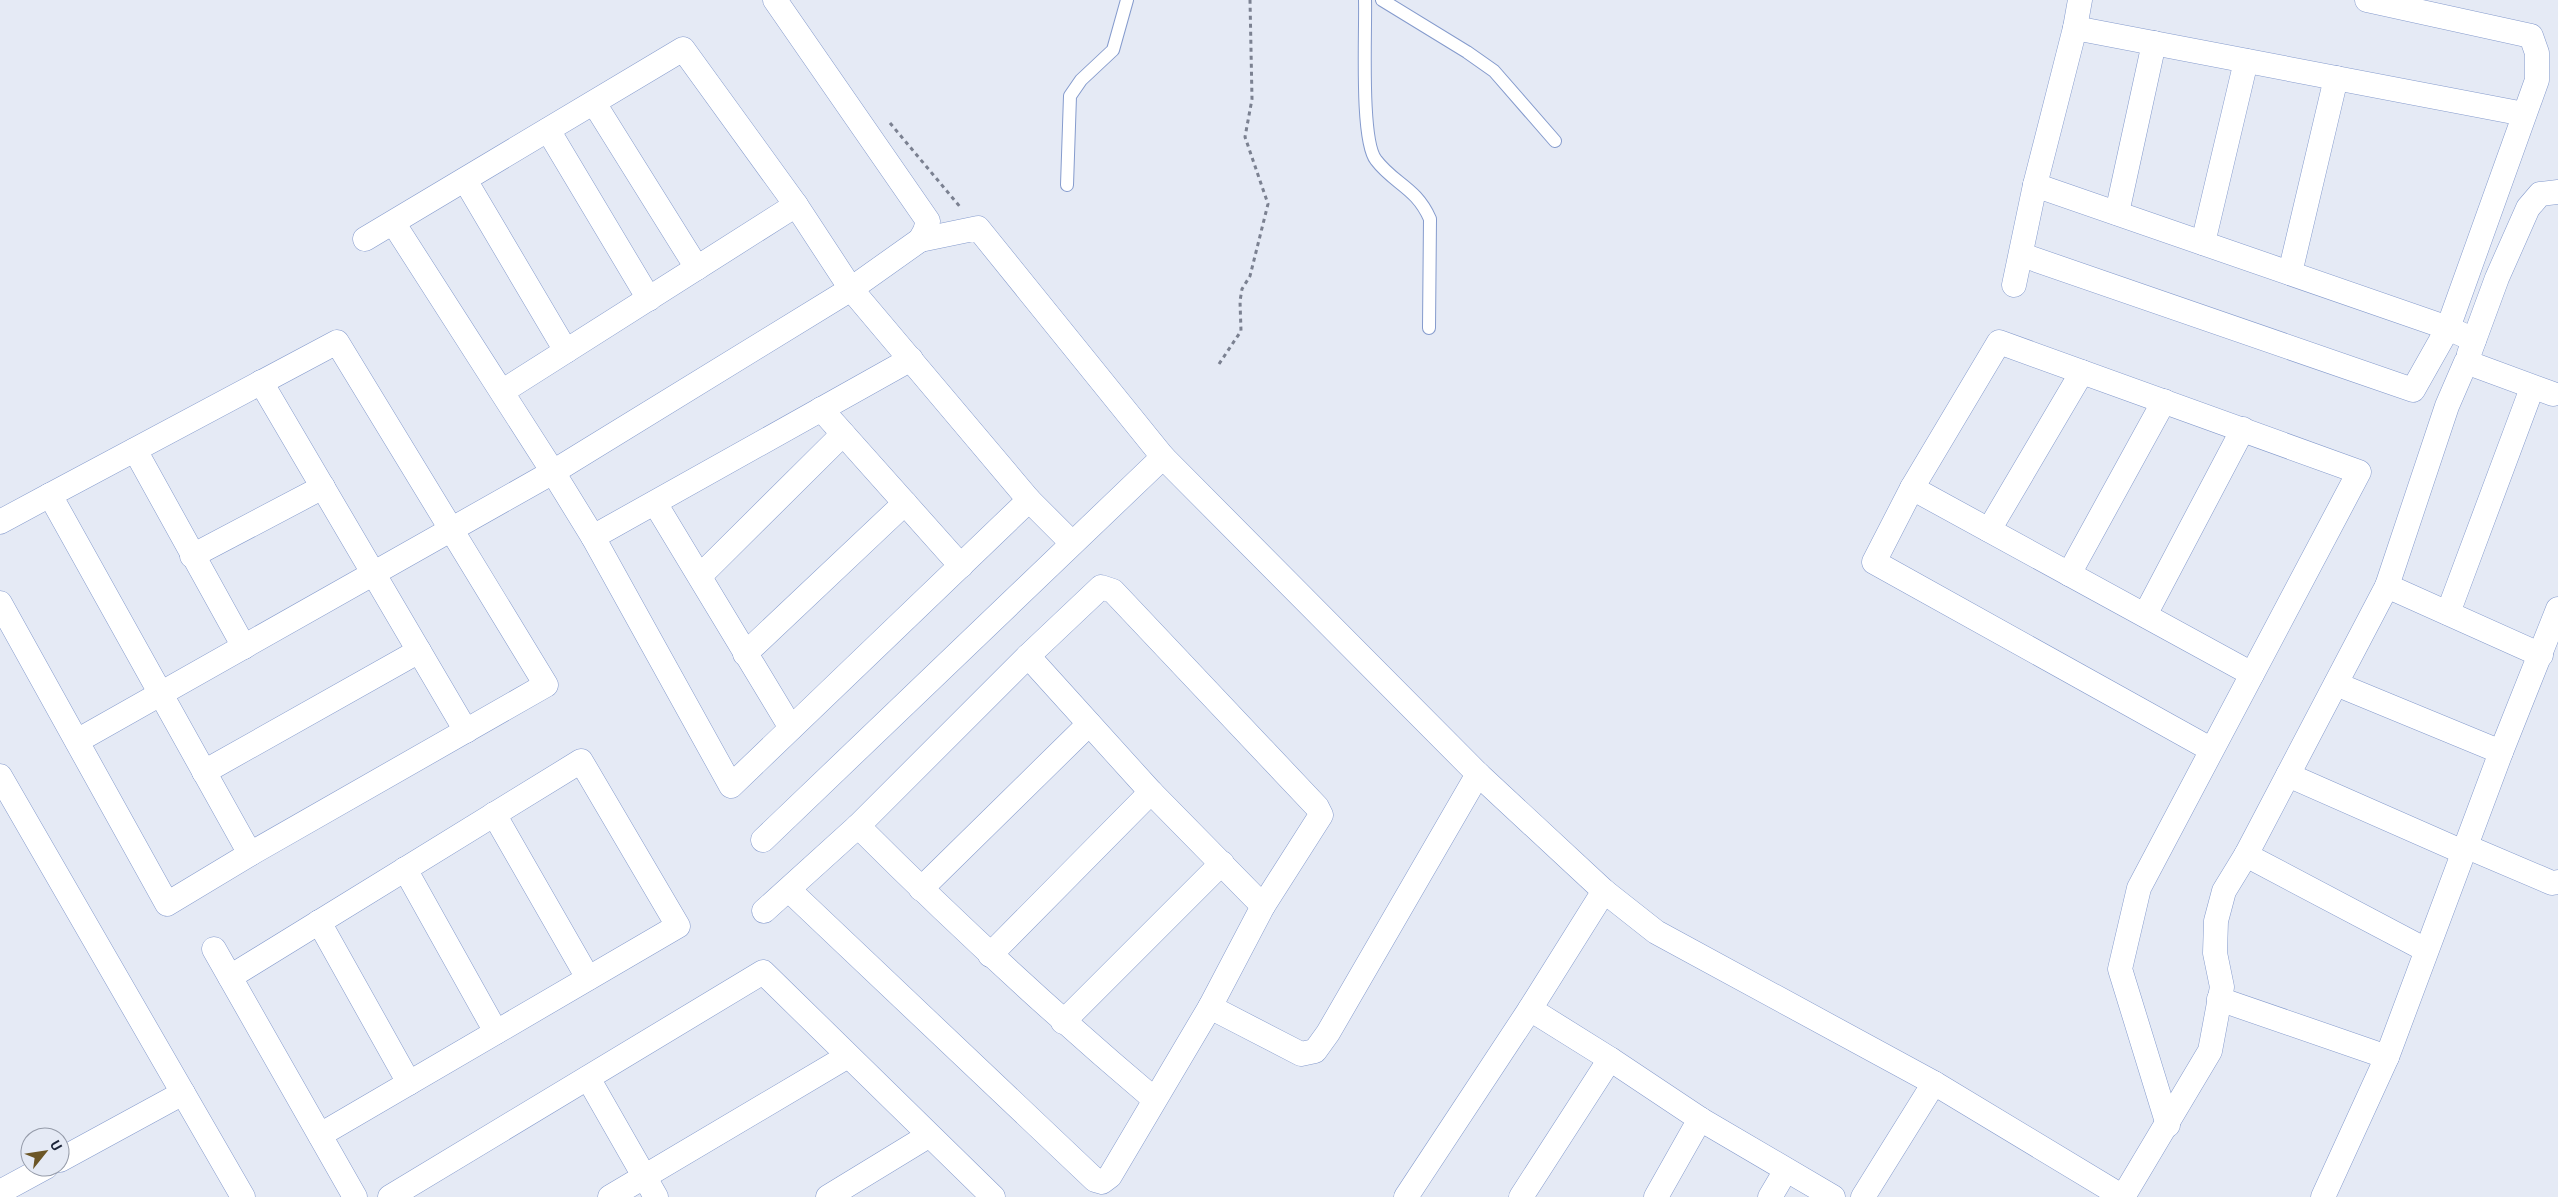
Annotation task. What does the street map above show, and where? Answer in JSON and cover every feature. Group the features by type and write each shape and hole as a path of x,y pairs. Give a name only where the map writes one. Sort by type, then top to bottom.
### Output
{"street":[{"path":"775,0 928,221 920,240"},
{"path":"2014,285 2022,255 2035,185 2075,28 2080,0"},
{"path":"2022,255 2413,390 2448,328 2537,80 2537,53 2531,36 2367,0"},
{"path":"2075,28 2524,114"},
{"path":"2117,213 2154,43"},
{"path":"365,239 394,224 682,49 796,205 851,289 1029,500 1072,543"},
{"path":"2203,243 2246,61"},
{"path":"2290,273 2336,78"},
{"path":"594,103 697,268"},
{"path":"548,130 649,299"},
{"path":"465,180 566,351"},
{"path":"2035,185 2448,328 2474,340"},
{"path":"77,741 553,472 851,289 920,240 978,228 1163,457 1478,774 1604,891 1656,932 1934,1083 2123,1197 2168,1125 2210,1050 2222,987 2215,953 2216,921 2224,891 2246,855 2387,586 2447,406 2466,362 2497,278 2528,208 2540,194 2558,192"},
{"path":"503,391 796,205"},
{"path":"394,224 503,391 593,537 731,786 1029,500"},
{"path":"0,522 337,342 546,685 250,854 167,904 0,602"},
{"path":"2168,1125 2120,970 2139,888 2360,472 1999,342 1912,488 1874,562 2212,750"},
{"path":"593,537 911,359"},
{"path":"2448,613 2550,391 2466,362"},
{"path":"1989,530 2082,372"},
{"path":"262,382 466,731"},
{"path":"2069,574 2164,401"},
{"path":"821,409 961,566"},
{"path":"2145,615 2243,430"},
{"path":"700,576 843,434"},
{"path":"135,450 244,647"},
{"path":"764,840 1163,457"},
{"path":"192,556 323,487"},
{"path":"1912,488 2252,674"},
{"path":"50,495 250,854"},
{"path":"655,503 745,654 792,728"},
{"path":"745,654 905,503"},
{"path":"2387,586 2541,655"},
{"path":"764,911 858,826 1028,656 1102,587 1114,591 1317,807 1320,815 1263,906 1210,1007 1110,1176 1102,1182 1095,1180 789,890"},
{"path":"2323,1197 2386,1057 2501,752 2558,609"},
{"path":"204,772 419,651"},
{"path":"1028,656 1151,792 1263,906"},
{"path":"2336,684 2501,752"},
{"path":"921,889 1090,724"},
{"path":"230,977 581,761 678,926 320,1135"},
{"path":"1210,1007 1302,1054 1315,1051 1328,1033 1478,774"},
{"path":"2288,775 2464,849 2552,883 2558,882"},
{"path":"0,776 243,1197"},
{"path":"990,955 1151,792"},
{"path":"494,814 588,978"},
{"path":"858,826 990,955 1063,1022 1154,1099"},
{"path":"2246,855 2426,950"},
{"path":"1063,1022 1222,863"},
{"path":"405,869 496,1032"},
{"path":"1406,1197 1530,1009 1604,891"},
{"path":"318,922 409,1083"},
{"path":"214,949 355,1197"},
{"path":"390,1197 763,972 928,1136 993,1197"},
{"path":"2219,999 2386,1057"},
{"path":"1530,1009 1700,1119 1833,1197"},
{"path":"610,1197 848,1056"},
{"path":"1522,1197 1610,1059"},
{"path":"588,1078 656,1197"},
{"path":"1863,1197 1934,1083"},
{"path":"70,1155 183,1093"},
{"path":"1656,1197 1700,1119"},
{"path":"833,1196 928,1136"},
{"path":"1770,1197 1786,1170"},
{"path":"0,1192 28,1177"}],"lane":[{"path":"1067,185 1070,96 1080,80 1113,50 1127,0"},
{"path":"1365,0 1367,112 1370,145 1375,160 1416,195 1430,219 1429,328"},
{"path":"1382,0 1467,52 1494,71 1555,141"}],"path":[{"path":"1219,364 1241,331 1240,301 1242,289 1250,276 1268,204 1245,137 1252,99 1250,0"},
{"path":"884,116 978,228"}]}
